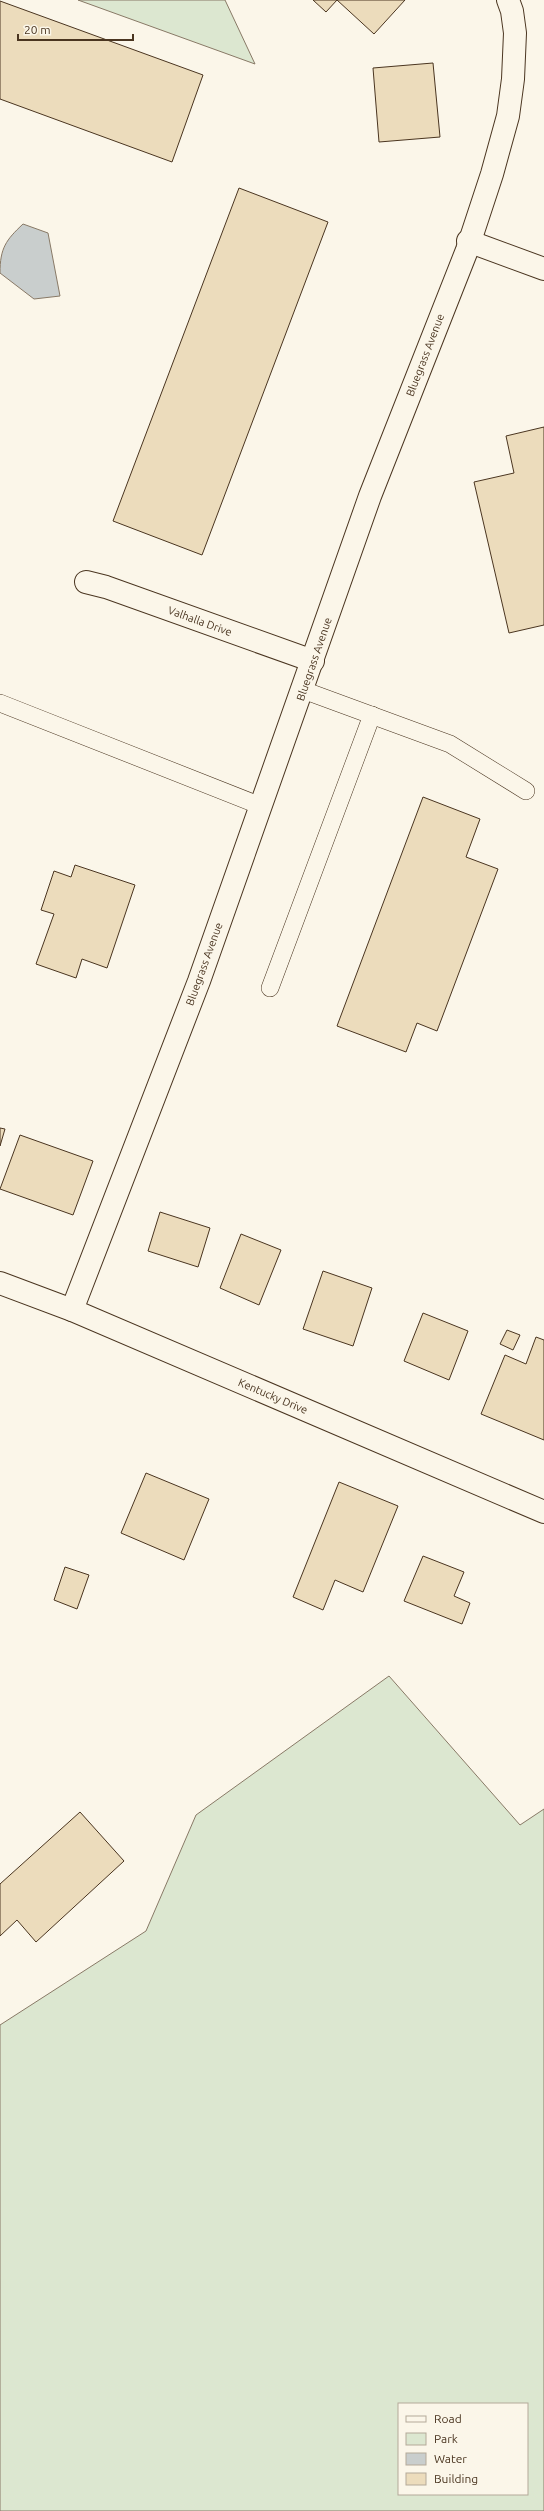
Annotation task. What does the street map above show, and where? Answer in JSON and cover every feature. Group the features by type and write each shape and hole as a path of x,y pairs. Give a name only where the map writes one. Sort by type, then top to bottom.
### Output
{"street":[{"name":"Bluegrass Avenue","path":"72,1310 198,981 303,690 370,496 466,250 468,240 492,174 508,116 513,79 515,33 512,12 508,0"},
{"path":"468,240 544,269"},
{"name":"Valhalla Drive","path":"86,582 106,587 313,661"},
{"name":"Kentucky Drive","path":"0,1283 72,1310 544,1512"}],"lane":[{"path":"303,690 450,744 526,791"},
{"path":"0,703 261,806"},
{"path":"270,988 372,715"}],"green space":[{"path":"78,0 225,0 255,64"},
{"path":"389,1676 520,1825 544,1809 544,2511 0,2511 0,2025 146,1931 196,1815"}],"water":[{"path":"23,224 48,233 60,296 34,299 0,273 1,257 5,245"}],"building":[{"path":"313,0 337,0 326,12"},
{"path":"337,0 405,0 374,34"},
{"path":"0,1 203,75 172,162 0,99"},
{"path":"433,63 440,137 379,142 373,68"},
{"path":"239,188 328,222 202,555 113,521"},
{"path":"544,427 544,625 509,633 474,482 514,473 506,436"},
{"path":"423,797 480,819 466,857 498,869 437,1031 417,1023 406,1052 337,1026"},
{"path":"75,865 135,885 107,968 82,959 76,978 36,964 54,914 41,910 54,871 71,877"},
{"path":"0,1128 5,1129 0,1146"},
{"path":"20,1135 93,1161 73,1215 0,1189"},
{"path":"160,1212 210,1228 198,1267 148,1251"},
{"path":"241,1234 281,1250 259,1305 220,1288"},
{"path":"323,1271 372,1288 353,1346 303,1329"},
{"path":"423,1313 468,1331 449,1380 404,1361"},
{"path":"507,1330 520,1335 513,1350 500,1344"},
{"path":"536,1337 544,1340 544,1440 481,1414 505,1355 526,1364"},
{"path":"146,1473 209,1499 184,1560 121,1533"},
{"path":"339,1482 398,1506 363,1592 335,1580 323,1610 293,1597"},
{"path":"423,1556 464,1572 454,1596 470,1603 462,1624 404,1601"},
{"path":"65,1567 89,1575 77,1609 54,1600"},
{"path":"80,1812 124,1861 36,1942 17,1920 0,1936 0,1884"}]}
